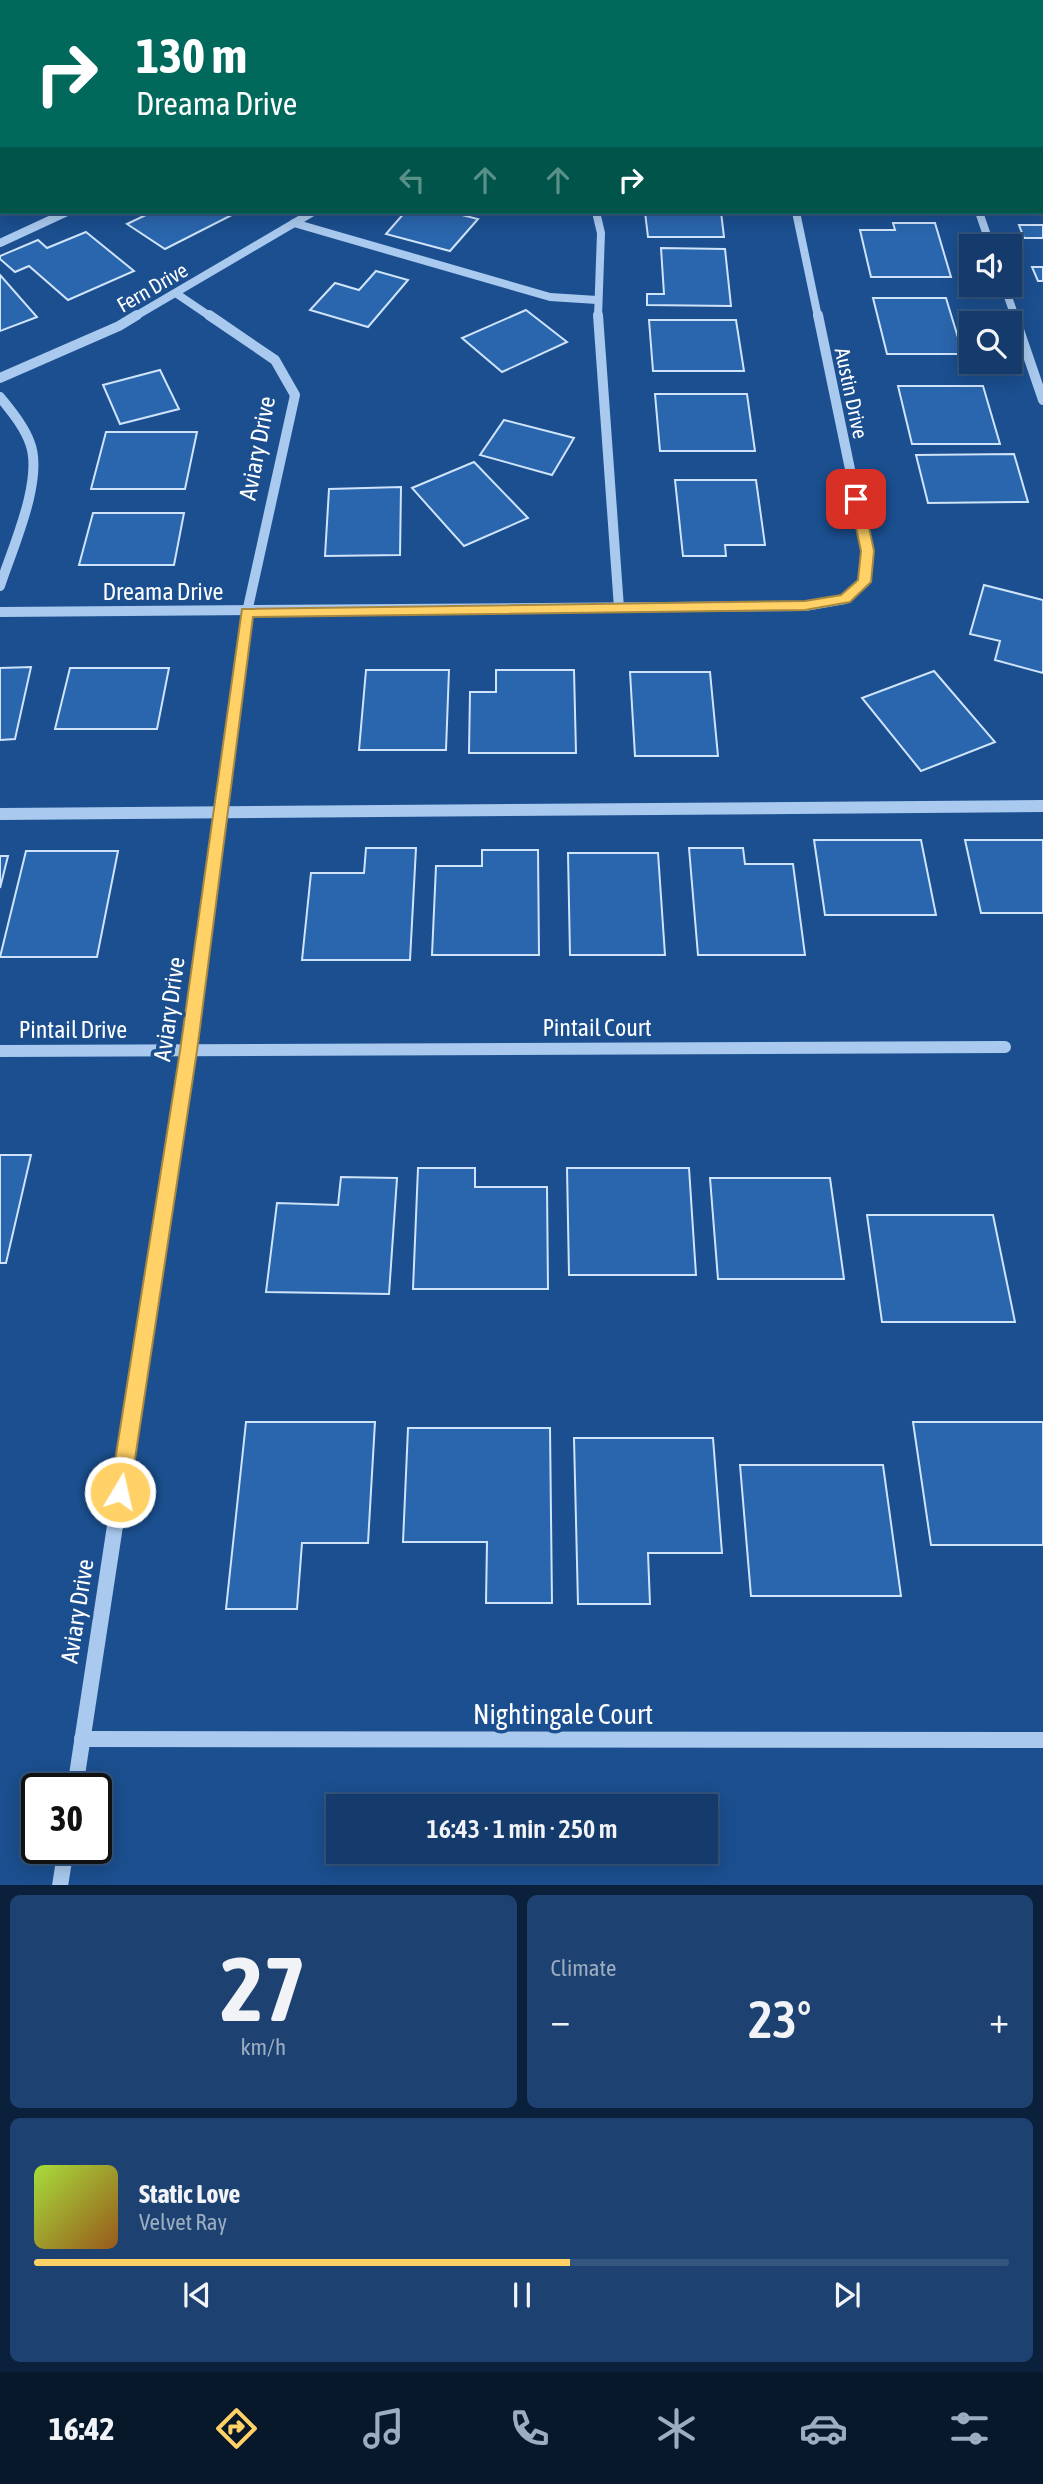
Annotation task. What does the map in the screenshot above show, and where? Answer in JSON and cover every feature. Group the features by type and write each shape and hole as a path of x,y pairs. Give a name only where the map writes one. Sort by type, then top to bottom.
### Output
{"street":[{"path":"0,243 62,214"},
{"name":"Fern Drive","path":"0,378 119,326 310,214"},
{"path":"596,214 601,233 597,300 619,608"},
{"name":"Austin Drive","path":"796,214 867,551 865,582"},
{"path":"980,214 987,234"},
{"path":"294,223 550,297 597,300"},
{"name":"Aviary Drive","path":"77,1773 188,1051 247,612 295,394 275,360 177,294"},
{"path":"1008,297 1043,400"},
{"path":"0,397 26,432 34,458 31,482 0,586"},
{"name":"Dreama Drive","path":"0,612 805,606 845,599 865,582"},
{"path":"0,814 1043,806"},
{"name":"Pintail Court","path":"188,1051 1005,1047"},
{"name":"Pintail Drive","path":"0,1051 188,1051"},
{"name":"Nightingale Court","path":"82,1740 1043,1740"},
{"path":"60,1885 63,1864"}],"building":[{"path":"148,214 230,216 165,249 127,224"},
{"path":"403,214 458,214 478,219 450,251 386,234"},
{"path":"645,214 721,214 724,237 648,237"},
{"path":"893,223 935,223 951,277 871,277 860,230 895,230"},
{"path":"1019,225 1043,225 1043,238 1024,238"},
{"path":"86,232 134,271 68,300 29,266 15,272 0,259 0,256 38,240 47,248"},
{"path":"661,248 725,249 731,306 647,305 647,294 664,294"},
{"path":"1032,267 1043,267 1043,281 1038,281"},
{"path":"376,271 408,280 368,327 310,310 335,283 359,290"},
{"path":"0,275 37,317 0,331"},
{"path":"873,298 946,298 959,341 959,354 887,354"},
{"path":"526,310 567,342 502,372 462,338"},
{"path":"649,320 736,320 744,371 653,371"},
{"path":"160,370 179,409 120,424 103,385"},
{"path":"898,386 983,386 1000,444 912,444"},
{"path":"655,394 747,394 755,451 660,451"},
{"path":"504,420 574,438 552,475 480,455"},
{"path":"106,432 197,432 185,489 91,489"},
{"path":"1014,454 1028,502 928,503 916,455"},
{"path":"474,462 528,518 464,546 412,488"},
{"path":"675,480 756,480 765,545 725,545 726,556 683,556"},
{"path":"401,487 400,555 325,556 329,489"},
{"path":"93,513 184,513 174,565 79,565"},
{"path":"984,585 1043,600 1043,673 995,660 1000,641 970,634"},
{"path":"31,667 15,739 0,740 0,668"},
{"path":"70,668 169,668 157,729 55,729"},
{"path":"366,670 449,670 446,750 359,750"},
{"path":"496,670 574,670 576,753 469,753 470,692 496,692"},
{"path":"934,671 995,742 921,771 862,698"},
{"path":"630,672 710,672 718,756 635,756"},
{"path":"814,840 921,840 936,915 825,915"},
{"path":"965,840 1043,840 1043,913 981,913"},
{"path":"366,848 416,848 410,960 302,960 311,873 364,873"},
{"path":"689,848 743,848 745,864 793,864 805,955 698,955"},
{"path":"482,850 538,850 539,955 432,955 436,866 482,866"},
{"path":"26,851 118,851 97,957 0,957"},
{"path":"568,853 658,853 665,955 570,955"},
{"path":"0,856 8,856 0,888"},
{"path":"0,1155 31,1155 6,1263 0,1263"},
{"path":"418,1168 475,1168 475,1187 547,1187 548,1289 413,1289"},
{"path":"567,1168 689,1168 696,1275 569,1275"},
{"path":"341,1177 397,1178 389,1294 266,1292 277,1203 338,1205"},
{"path":"710,1178 830,1178 844,1279 718,1279"},
{"path":"867,1215 993,1215 1015,1322 882,1322"},
{"path":"246,1422 375,1422 368,1543 302,1543 297,1609 226,1609"},
{"path":"913,1422 1043,1422 1043,1545 931,1545"},
{"path":"408,1428 550,1428 552,1603 486,1603 487,1542 403,1542"},
{"path":"574,1438 713,1438 722,1553 648,1553 650,1604 578,1604"},
{"path":"740,1465 883,1465 901,1596 751,1596"}],"route":[{"path":"120,1492 188,1051 247,612 805,606 845,599 865,582 867,551 856,499"}]}
